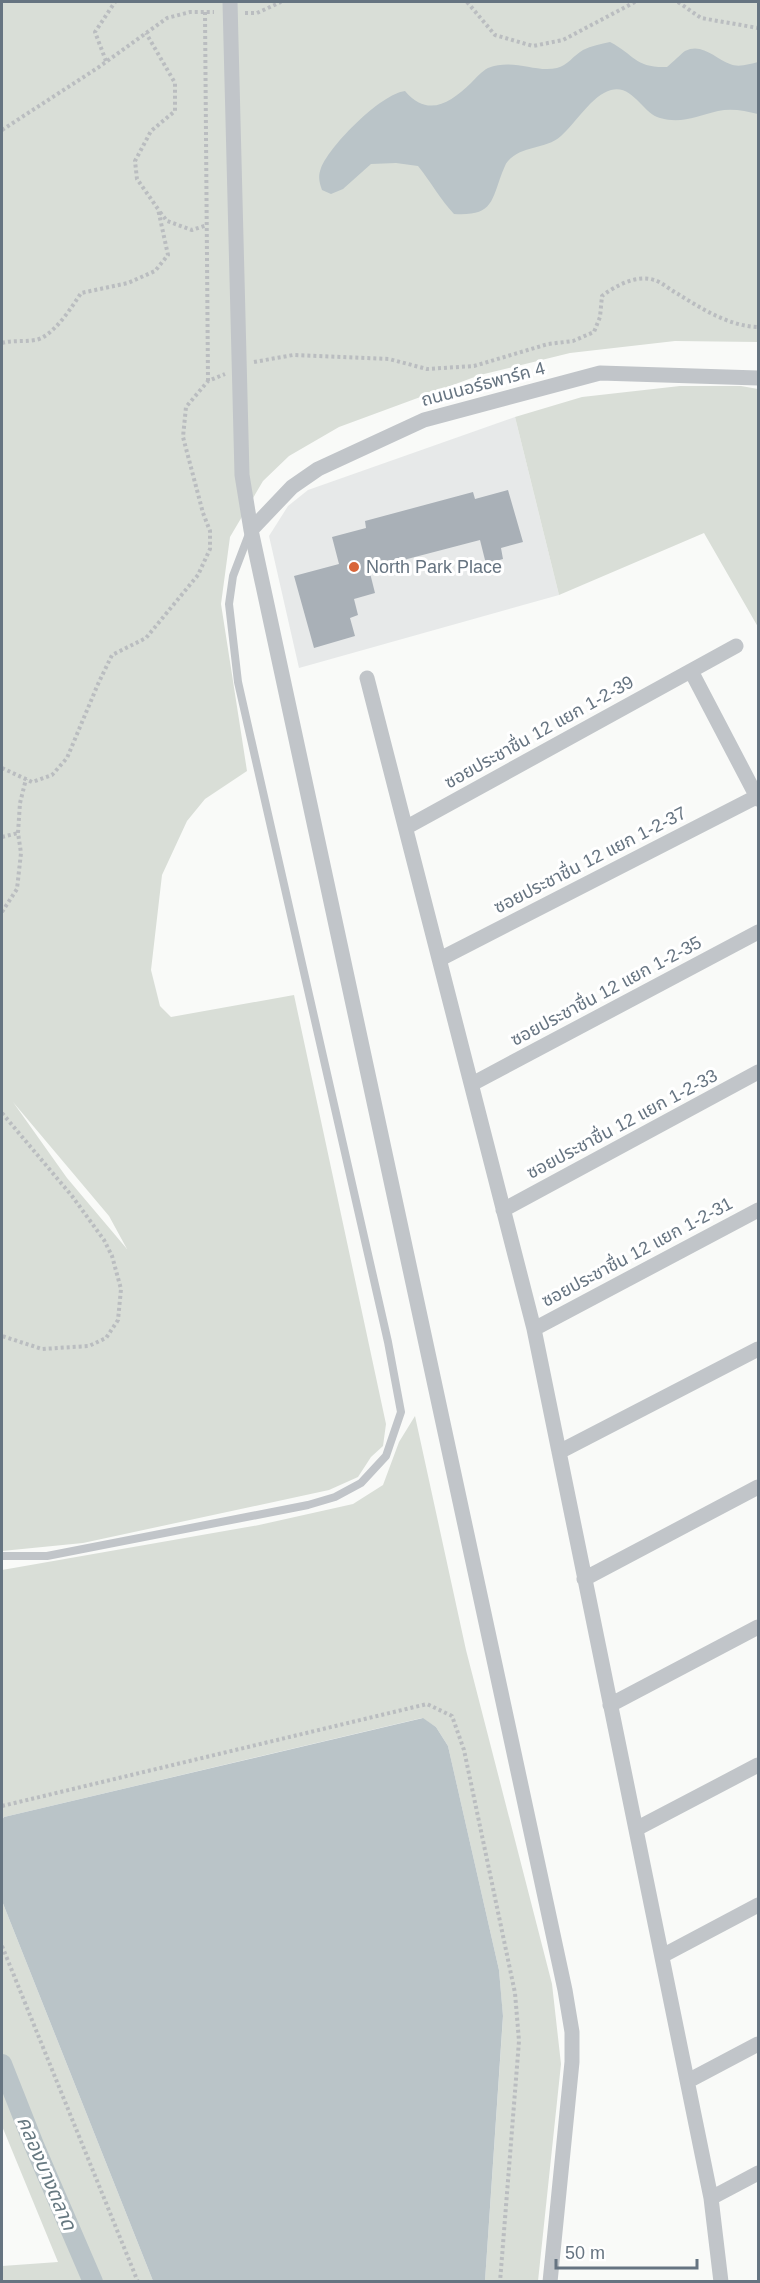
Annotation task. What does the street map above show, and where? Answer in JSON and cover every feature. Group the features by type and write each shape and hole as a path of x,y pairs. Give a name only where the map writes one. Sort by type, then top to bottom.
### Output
{"street":[{"path":"230,7 242,475 251,530 565,1990 572,2032 572,2062 550,2282"},
{"name":"ถนนนอร์ธพาร์ค 4","path":"251,530 292,487 318,469 424,420 600,373 759,378"},
{"name":"ซอยประชาชื่น 12 แยก 1-2-39","path":"406,827 736,646"},
{"path":"691,671 758,797"},
{"path":"367,678 534,1329 711,2198 721,2282"},
{"name":"ซอยประชาชื่น 12 แยก 1-2-37","path":"440,959 758,797"},
{"name":"ซอยประชาชื่น 12 แยก 1-2-35","path":"472,1084 759,932"},
{"name":"ซอยประชาชื่น 12 แยก 1-2-33","path":"503,1210 759,1072"},
{"name":"ซอยประชาชื่น 12 แยก 1-2-31","path":"534,1329 759,1210"},
{"path":"559,1452 759,1349"},
{"path":"584,1579 759,1487"},
{"path":"610,1705 759,1627"},
{"path":"636,1829 759,1765"},
{"path":"662,1956 759,1905"},
{"path":"688,2081 759,2044"},
{"path":"711,2198 759,2173"}],"lane":[{"path":"2,1556 47,1556 308,1505 335,1497 362,1483 386,1456 401,1412 386,1330 238,682 229,604 233,576 251,530"}],"path":[{"path":"106,61 95,32 115,2"},
{"path":"2,130 167,18 190,12 205,12 230,7 256,13 281,2"},
{"path":"467,2 495,35 532,46 563,40 635,2"},
{"path":"678,2 701,18 759,28"},
{"path":"205,12 208,381"},
{"path":"146,33 175,83 175,111 151,132 135,161 137,179 168,221 192,230 207,225"},
{"path":"2,343 14,340 37,340 60,323 81,293 128,283 155,271 168,255 158,209"},
{"path":"2,768 32,782 52,775 67,758 112,655 146,638 198,575 210,549 210,531 183,437 186,407 208,381 248,363 293,355 389,359 427,369 474,366 548,344 573,340 594,332 600,317 602,296 632,280 653,279 708,313 748,327 759,327"},
{"path":"2,912 17,889 21,853 18,833 20,803 26,779"},
{"path":"2,837 18,833"},
{"path":"2,1113 72,1196 104,1240 112,1256 121,1289 118,1320 106,1338 89,1346 42,1349 2,1336"},
{"path":"2,1806 426,1704 452,1716 464,1750 515,1993 517,2012 519,2041 500,2282"},
{"path":"2,1946 138,2282"}],"shaded area":[{"path":"2,2 758,2 758,342 675,341 570,353 480,375 339,427 289,456 263,481 230,537 221,604 247,771 205,799 187,821 162,875 151,970 160,1006 171,1017 294,995 386,1424 383,1446 371,1457 358,1477 329,1490 83,1543 2,1551","holes":["13,1102 109,1216 127,1249 67,1178"]},
{"path":"610,42 641,63 656,67 667,67 685,51 691,49 709,52 737,66 758,62 758,114 728,110 689,119 668,120 648,111 626,91 611,90 597,98 561,136 548,144 520,152 508,161 492,200 488,206 476,213 454,214 418,166 396,163 371,164 343,189 331,194 322,190 319,179 320,171 335,146 371,110 395,94 405,91 422,104 439,105 463,90 488,68 507,64 541,69 557,68 583,50"},
{"path":"680,386 741,386 758,389 758,627 704,533 559,595 515,417 582,397"},
{"path":"515,417 559,595 299,668 269,536 288,506 308,490"},
{"path":"415,1416 466,1650 552,1984 561,2064 538,2281 485,2281 503,2017 499,1970 448,1746 436,1727 422,1718 4,1817 2,1820 2,1570 259,1525 353,1504 383,1485 399,1442"},
{"path":"423,1718 436,1727 448,1746 499,1970 503,2016 485,2281 153,2281 2,1901 2,1820 4,1817"},
{"path":"2,1901 153,2281 2,2281 2,2266 58,2262 2,2126"}],"building":[{"name":"North Park Place","path":"508,490 523,542 501,548 503,559 486,564 480,540 369,569 375,593 354,599 358,615 350,618 355,636 314,648 294,576 339,564 332,537 366,528 365,521 473,492 475,499"}],"waterway":[{"name":"คลองบางตลาด","path":"2,2064 93,2282"}],"place":[{"name":"North Park Place","path":"354,567"}]}
